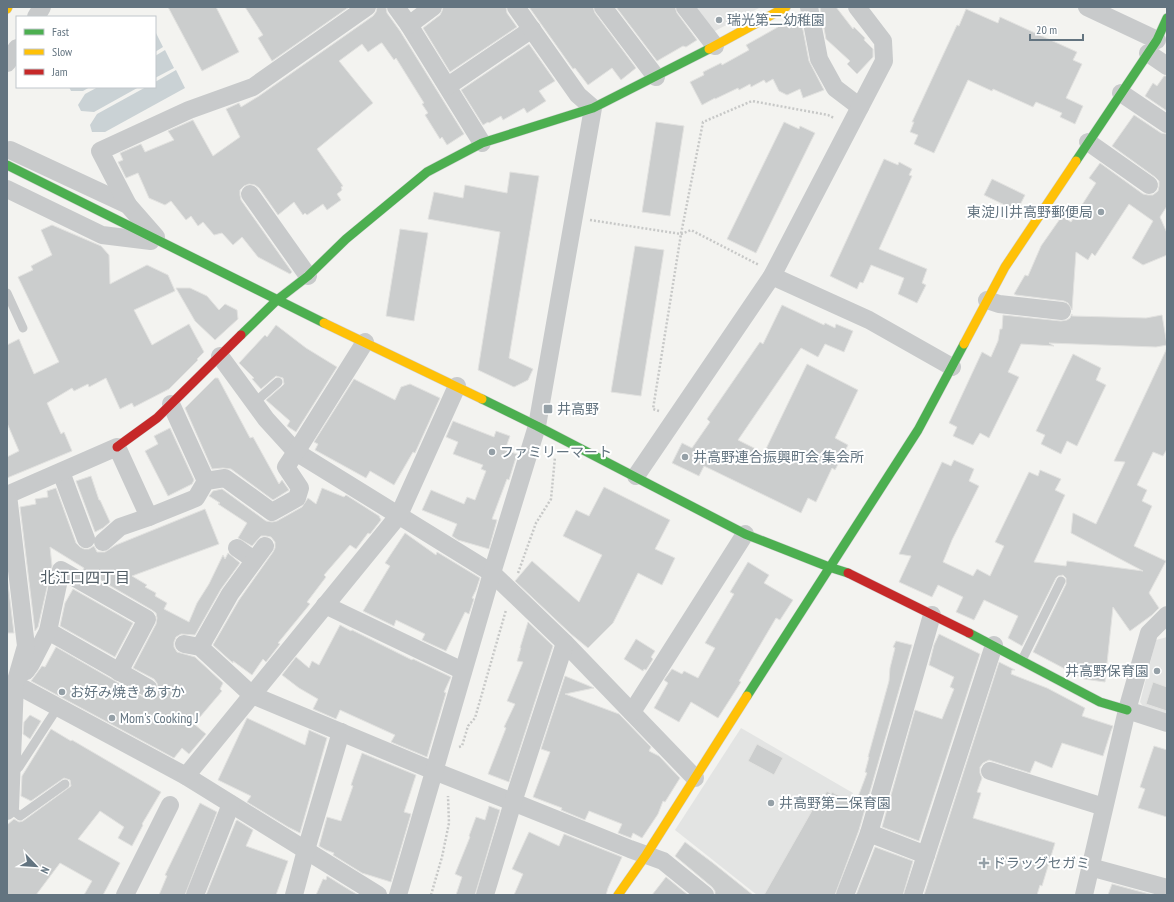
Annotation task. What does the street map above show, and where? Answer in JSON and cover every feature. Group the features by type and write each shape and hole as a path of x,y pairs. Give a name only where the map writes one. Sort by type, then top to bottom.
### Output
{"street":[{"path":"37,16 42,7"},
{"path":"160,242 128,206 100,151 189,110 253,87 367,7"},
{"path":"396,7 409,24 482,143"},
{"path":"409,24 433,7"},
{"path":"516,7 578,95 593,108"},
{"path":"603,7 656,77"},
{"path":"685,7 715,46"},
{"path":"8,809 11,709 15,684 26,646 7,495 117,447 157,418 277,300 308,276 346,239 427,172 482,143 593,108 656,77 786,7"},
{"path":"809,7 819,59 835,88 860,107"},
{"path":"636,476 768,272 884,61 883,41 857,7"},
{"path":"1087,7 1152,46 1167,66"},
{"path":"618,895 646,855 918,430 1005,267 1152,46 1167,18"},
{"path":"448,86 532,29"},
{"path":"7,63 16,50"},
{"path":"1121,93 1167,124"},
{"path":"398,895 440,774 439,757 492,573 537,426 593,108"},
{"path":"1088,142 1149,185"},
{"path":"9,158 128,206"},
{"path":"9,158 160,242 457,386 636,476 745,534 829,567 846,572 994,645 1100,702 1167,723"},
{"path":"7,189 102,235 160,242"},
{"path":"250,194 308,276"},
{"path":"768,272 869,320 952,367"},
{"path":"987,300 999,304 1062,311"},
{"path":"206,481 225,478 272,512 297,498 300,488 286,467 365,342"},
{"path":"220,356 266,420 296,452 492,573 565,643 695,778"},
{"path":"186,776 399,515 457,386"},
{"path":"171,404 206,481"},
{"path":"117,447 149,517"},
{"path":"61,472 94,541 120,527 196,498 206,481"},
{"path":"632,712 745,534"},
{"path":"265,546 192,645 252,695 440,774 663,861 705,895"},
{"path":"237,548 254,560"},
{"path":"15,684 31,664 48,631 61,570 148,619 119,672"},
{"path":"325,605 463,671"},
{"path":"844,895 869,833 932,615"},
{"path":"1084,895 1127,710 1149,633 1167,615"},
{"path":"48,631 148,688"},
{"path":"485,895 513,802 565,643"},
{"path":"913,895 994,645"},
{"path":"15,684 186,776 378,895"},
{"path":"294,895 341,732"},
{"path":"990,771 1104,807"},
{"path":"195,895 231,804"},
{"path":"125,895 170,805"},
{"path":"869,833 926,855"},
{"path":"1090,867 1167,888"}],"lane":[{"path":"7,292 23,328"},
{"path":"254,402 278,382"},
{"path":"1022,660 1061,581"},
{"path":"9,773 19,767 58,707"},
{"path":"8,809 20,816 65,784"}],"path":[{"path":"664,414 653,409 681,234 702,122 752,101 828,115 840,122"},
{"path":"585,219 681,234 691,230 768,272"},
{"path":"431,895 442,857 449,823 440,774"}],"shaded area":[{"name":"瑞光第二幼稚園","path":"691,7 761,7 711,33"},
{"path":"156,33 163,47 156,51"},
{"path":"165,50 174,68 156,77 156,55"},
{"path":"176,70 185,88 105,132 92,132 90,125 97,114 144,88 156,88 156,81"},
{"path":"70,88 88,88 83,91 71,91"},
{"path":"96,88 137,88 94,112 81,111 78,105 85,94"},
{"name":"井高野保育園","path":"1167,637 1167,717 1146,710 1140,702 1156,640"},
{"name":"井高野第二保育園","path":"741,728 853,793 848,813 814,895 757,895 675,830"}],"building":[{"path":"168,7 216,7 239,52 202,71"},
{"path":"245,7 349,7 272,61 258,38 263,35"},
{"path":"377,7 386,7 387,13 400,31 464,134 447,145 442,137 440,139 425,115 428,113 422,104 424,103 396,58 394,60 382,43 368,52 362,44 339,61 373,103 317,149 343,186 341,187 342,190 337,194 341,200 327,210 323,204 307,215 305,213 303,215 294,202 278,215 259,188 255,185 249,184 240,190 241,200 292,272 290,274 258,257 242,237 233,245 222,233 214,235 203,222 198,226 191,216 186,220 171,201 165,205 149,198 138,173 126,178 118,162 123,160 120,153 141,144 145,152 174,140 168,131 193,120 213,156 240,137 226,109 239,103 241,107 259,96 373,16"},
{"path":"443,7 506,7 507,13 517,27 450,72 423,28 440,15"},
{"path":"529,7 593,7 595,13 636,68 621,80 612,68 588,85 575,68 573,69"},
{"path":"616,7 675,7 677,13 697,40 657,61"},
{"path":"820,7 836,7 853,29 854,27 873,49 873,57 857,74 847,64 850,61 826,39"},
{"path":"966,9 998,23 1000,17 1077,52 1073,60 1082,64 1066,98 1083,106 1075,124 1060,117 1062,113 1036,102 1033,107 993,89 992,91 968,80 934,153 914,144 918,135 910,132 914,122 912,122 957,25 959,26"},
{"path":"797,16 803,30 809,61 824,90 803,98 800,89 787,95 779,91 773,79 766,83 764,80 751,87 750,84 739,90 738,88 702,105 690,82 704,75 703,72 721,63 722,65 749,50 746,45"},
{"path":"529,44 555,81 539,91 546,101 527,113 524,108 503,120 501,116 483,125 461,90"},
{"path":"1164,76 1167,76 1167,111 1145,96 1153,83 1157,86"},
{"path":"1134,115 1161,133 1167,134 1167,206 1160,217 1167,233 1167,255 1143,265 1132,258 1153,221 1129,204 1095,256 1092,253 1088,260 1076,252 1072,310 1068,303 1064,301 1014,294 1025,275 1028,276 1041,246 1062,216 1071,222 1096,183 1089,178 1100,163 1143,194 1153,195 1158,191 1159,181 1155,177 1112,146"},
{"path":"656,122 684,126 670,216 642,212"},
{"path":"784,122 799,129 800,126 815,133 756,253 727,239"},
{"path":"884,159 898,165 899,162 912,169 909,175 912,176 879,249 927,269 922,283 926,285 917,303 898,294 904,278 871,265 863,283 860,282 857,289 830,276"},
{"path":"510,172 539,176 509,358 533,369 528,380 514,387 478,370 500,232 428,219 434,192 463,198 465,185 507,193"},
{"path":"992,179 1025,195 1017,211 984,195"},
{"path":"52,225 101,246 109,255 110,284 147,265 168,275 175,291 134,310 152,345 189,324 204,352 169,389 134,407 132,403 120,409 106,378 89,387 88,384 74,391 72,388 47,403 61,434 64,432 72,451 7,478 7,457 19,451 7,423 7,345 19,339 34,374 59,362 18,277 33,270 31,266 52,255 41,230"},
{"path":"400,229 428,233 414,321 386,316"},
{"path":"635,246 664,250 641,396 611,392"},
{"path":"176,288 190,288 207,296 219,310 225,304 237,310 238,319 215,340 195,321"},
{"path":"782,305 824,325 825,323 835,328 836,324 853,331 844,352 825,344 818,357 801,348 738,440 764,453 807,364 858,390 835,438 848,445 835,470 832,468 816,502 808,498 801,513 704,466 699,476 672,463 682,443 692,448 710,422 707,419 760,342 763,344"},
{"path":"1072,314 1072,316 1146,318 1162,315 1167,345 1156,347 1049,343 1054,346 1021,344 1008,372 1019,377 989,438 980,433 973,445 953,436 957,427 949,423 982,352 991,357 998,341 1000,329 1002,329 1003,315 1061,321 1067,320"},
{"path":"276,325 306,348 337,367 296,432 287,426 290,421 266,400 284,384 283,378 276,376 261,389 252,379 254,378 239,363 265,335 267,337"},
{"path":"1167,348 1167,449 1163,456 1153,452 1137,485 1147,490 1142,501 1152,506 1134,546 1166,561 1149,593 1159,608 1130,631 1113,607 1105,682 1084,679 1033,652 1066,584 1066,578 1063,575 1056,578 1022,646 1008,638 1018,616 984,600 974,620 956,612 963,597 938,585 932,597 899,582 911,556 899,554 942,462 951,466 954,460 974,469 969,481 979,486 952,540 943,562 973,576 977,569 990,576 1004,546 995,542 1029,472 1038,476 1040,470 1061,479 1055,490 1065,495 1034,562 1066,566 1067,561 1143,571 1071,533 1073,513 1096,524 1125,462 1114,461"},
{"path":"1073,354 1101,368 1096,380 1106,385 1077,446 1067,441 1061,454 1041,444 1045,435 1036,431"},
{"path":"215,378 218,378 250,438 253,437 279,484 282,480 289,490 273,500 231,469 212,469 185,408"},
{"path":"354,379 395,400 401,387 410,384 440,398 415,453 413,452 394,485 370,471 366,478 315,450 318,444 314,442"},
{"path":"453,421 494,437 496,431 510,436 505,450 517,454 509,480 507,479 492,519 497,520 489,549 458,540 452,536 457,524 422,510 431,490 464,504 467,497 475,500 486,471 481,469 483,465 453,454 458,442 446,437"},
{"path":"170,428 194,480 192,484 168,496 145,451 158,444 154,436"},
{"path":"91,476 99,500 110,522 95,532 76,481"},
{"path":"604,487 670,520 655,549 675,558 662,585 638,573 613,623 588,648 515,581 532,561 579,602 602,555 563,536 576,510 589,516"},
{"path":"56,488 76,543 84,549 89,549 94,546 97,552 105,552 116,545 205,509 219,544 132,576 147,585 145,587 156,593 155,596 167,603 164,609 189,622 197,603 209,584 223,555 225,559 228,553 240,563 221,589 195,635 181,634 176,637 174,642 174,647 177,652 195,657 223,683 220,689 222,691 194,724 206,734 189,754 182,748 174,758 31,681 42,666 45,667 56,647 143,697 153,697 157,694 158,688 154,679 133,668 156,624 156,613 83,570 84,568 50,547 52,566 38,627 35,631 20,507 36,504 35,499 48,497 47,491"},
{"path":"322,488 344,497 346,495 379,516 381,520 370,534 368,533 356,549 350,545 324,575 326,577 307,602 310,604 278,643 280,644 266,662 263,659 252,675 233,661 233,663 213,645 239,600 273,552 275,542 271,537 261,536 252,546 238,538 247,523 218,504 220,503 209,496 213,491 222,489 266,521 272,522 277,521 302,507 308,498 316,504"},
{"path":"405,533 436,555 437,552 480,578 472,598 474,599 469,614 465,612 446,651 422,640 425,634 396,620 394,626 363,611 390,566 385,563"},
{"path":"748,562 769,575 764,583 793,600 780,620 776,618 739,681 741,682 718,718 691,702 679,722 654,708 668,683 664,680 672,669 682,674 684,671 698,678 715,648 705,643 734,594 730,592"},
{"path":"7,575 14,633 7,633"},
{"path":"73,589 133,623 115,657 60,626 65,603"},
{"path":"528,622 553,646 509,782 488,774 506,728 504,727 515,704 507,701 523,662 517,661"},
{"path":"340,625 451,677 444,692 446,693 427,757 391,742 395,735 340,710 336,719 313,709 318,699 299,688 282,675 296,657 309,668 312,661 319,665"},
{"path":"939,634 980,654 919,841 882,827 915,710 942,719 954,689 950,687 954,677 929,665 934,645"},
{"path":"636,639 655,651 651,657 653,659 646,670 644,669 643,671 624,659"},
{"path":"896,641 912,645 859,830 835,895 764,895 818,800 820,802 827,791 831,794 832,792 855,805 867,773 865,772 868,757 889,681 890,668 895,648 893,647"},
{"path":"999,662 1015,670 1012,670 1011,674 1047,688 1085,708 1082,716 1113,726 1103,756 1062,743 1052,768 1035,761 1030,773 989,760 983,763 980,767 982,778 977,792 981,793 973,818 1055,843 1042,886 1040,885 1037,895 924,895"},
{"path":"565,676 594,688 565,694 619,714 651,747 649,751 659,756 680,778 665,802 663,801 658,814 642,838 633,833 631,838 618,833 622,824 589,811 585,820 561,810 562,808 533,797 550,752 541,749"},
{"path":"1153,682 1167,687 1167,711 1146,704"},
{"path":"30,715 41,721 30,739 23,734 24,722"},
{"path":"247,718 305,745 309,730 327,738 300,833 247,802 251,796 218,780"},
{"path":"51,729 161,792 142,824 143,825 132,846 118,838 124,827 100,811 78,839 120,863 103,895 84,895 92,881 60,863 36,895 7,895 7,825 14,819 19,822 23,821 71,786 70,780 64,778 31,801 21,796 22,776"},
{"path":"757,744 783,758 774,775 748,761"},
{"path":"1154,746 1167,750 1167,817 1138,808 1145,789 1140,787"},
{"path":"362,753 416,775 404,812 411,814 391,882 362,873 333,855 334,853 319,846 327,817 341,821"},
{"path":"200,803 217,812 185,895 159,895 167,876 165,875"},
{"path":"489,806 500,810 475,895 456,895 462,877 455,874 470,837 469,836 476,817 485,820"},
{"path":"237,820 253,830 246,846 288,861 276,895 206,895"},
{"path":"529,832 559,846 564,834 622,857 606,895 514,895 523,874 512,869"},
{"path":"685,842 753,895 715,895 715,891 712,887 675,856"},
{"path":"875,847 913,861 903,895 856,895"},
{"path":"327,876 358,895 316,895 323,879 326,880"},
{"path":"666,877 688,895 652,895"},
{"path":"1112,884 1153,895 1108,895"}],"traffic: fast":[{"path":"1076,161 1157,40 1167,18"},
{"path":"241,335 277,300 308,276 346,239 427,172 482,143 593,108 709,49"},
{"path":"7,165 324,323"},
{"path":"747,696 918,430 964,344"},
{"path":"482,399 745,534 848,573"},
{"path":"969,633 1100,702 1127,710"}],"traffic: slow":[{"path":"709,49 786,7"},
{"path":"964,344 1005,267 1076,161"},
{"path":"324,323 482,399"},
{"path":"618,895 646,855 747,696"}],"traffic: jam":[{"path":"117,447 157,418 241,335"},
{"path":"848,573 969,633"}],"place":[{"name":"瑞光第二幼稚園","path":"719,20"},
{"name":"東淀川井高野郵便局","path":"1101,212"},
{"name":"井高野","path":"548,409"},
{"name":"ファミリーマート","path":"492,452"},
{"name":"井高野連合振興町会 集会所","path":"685,457"},
{"name":"井高野保育園","path":"1157,671"},
{"name":"お好み焼き あすか","path":"62,692"},
{"name":"Mom's Cooking J","path":"112,718"},
{"name":"井高野第二保育園","path":"771,803"},
{"name":"ドラッグセガミ","path":"984,863"}],"district":[{"name":"北江口四丁目","path":"85,577"}]}
